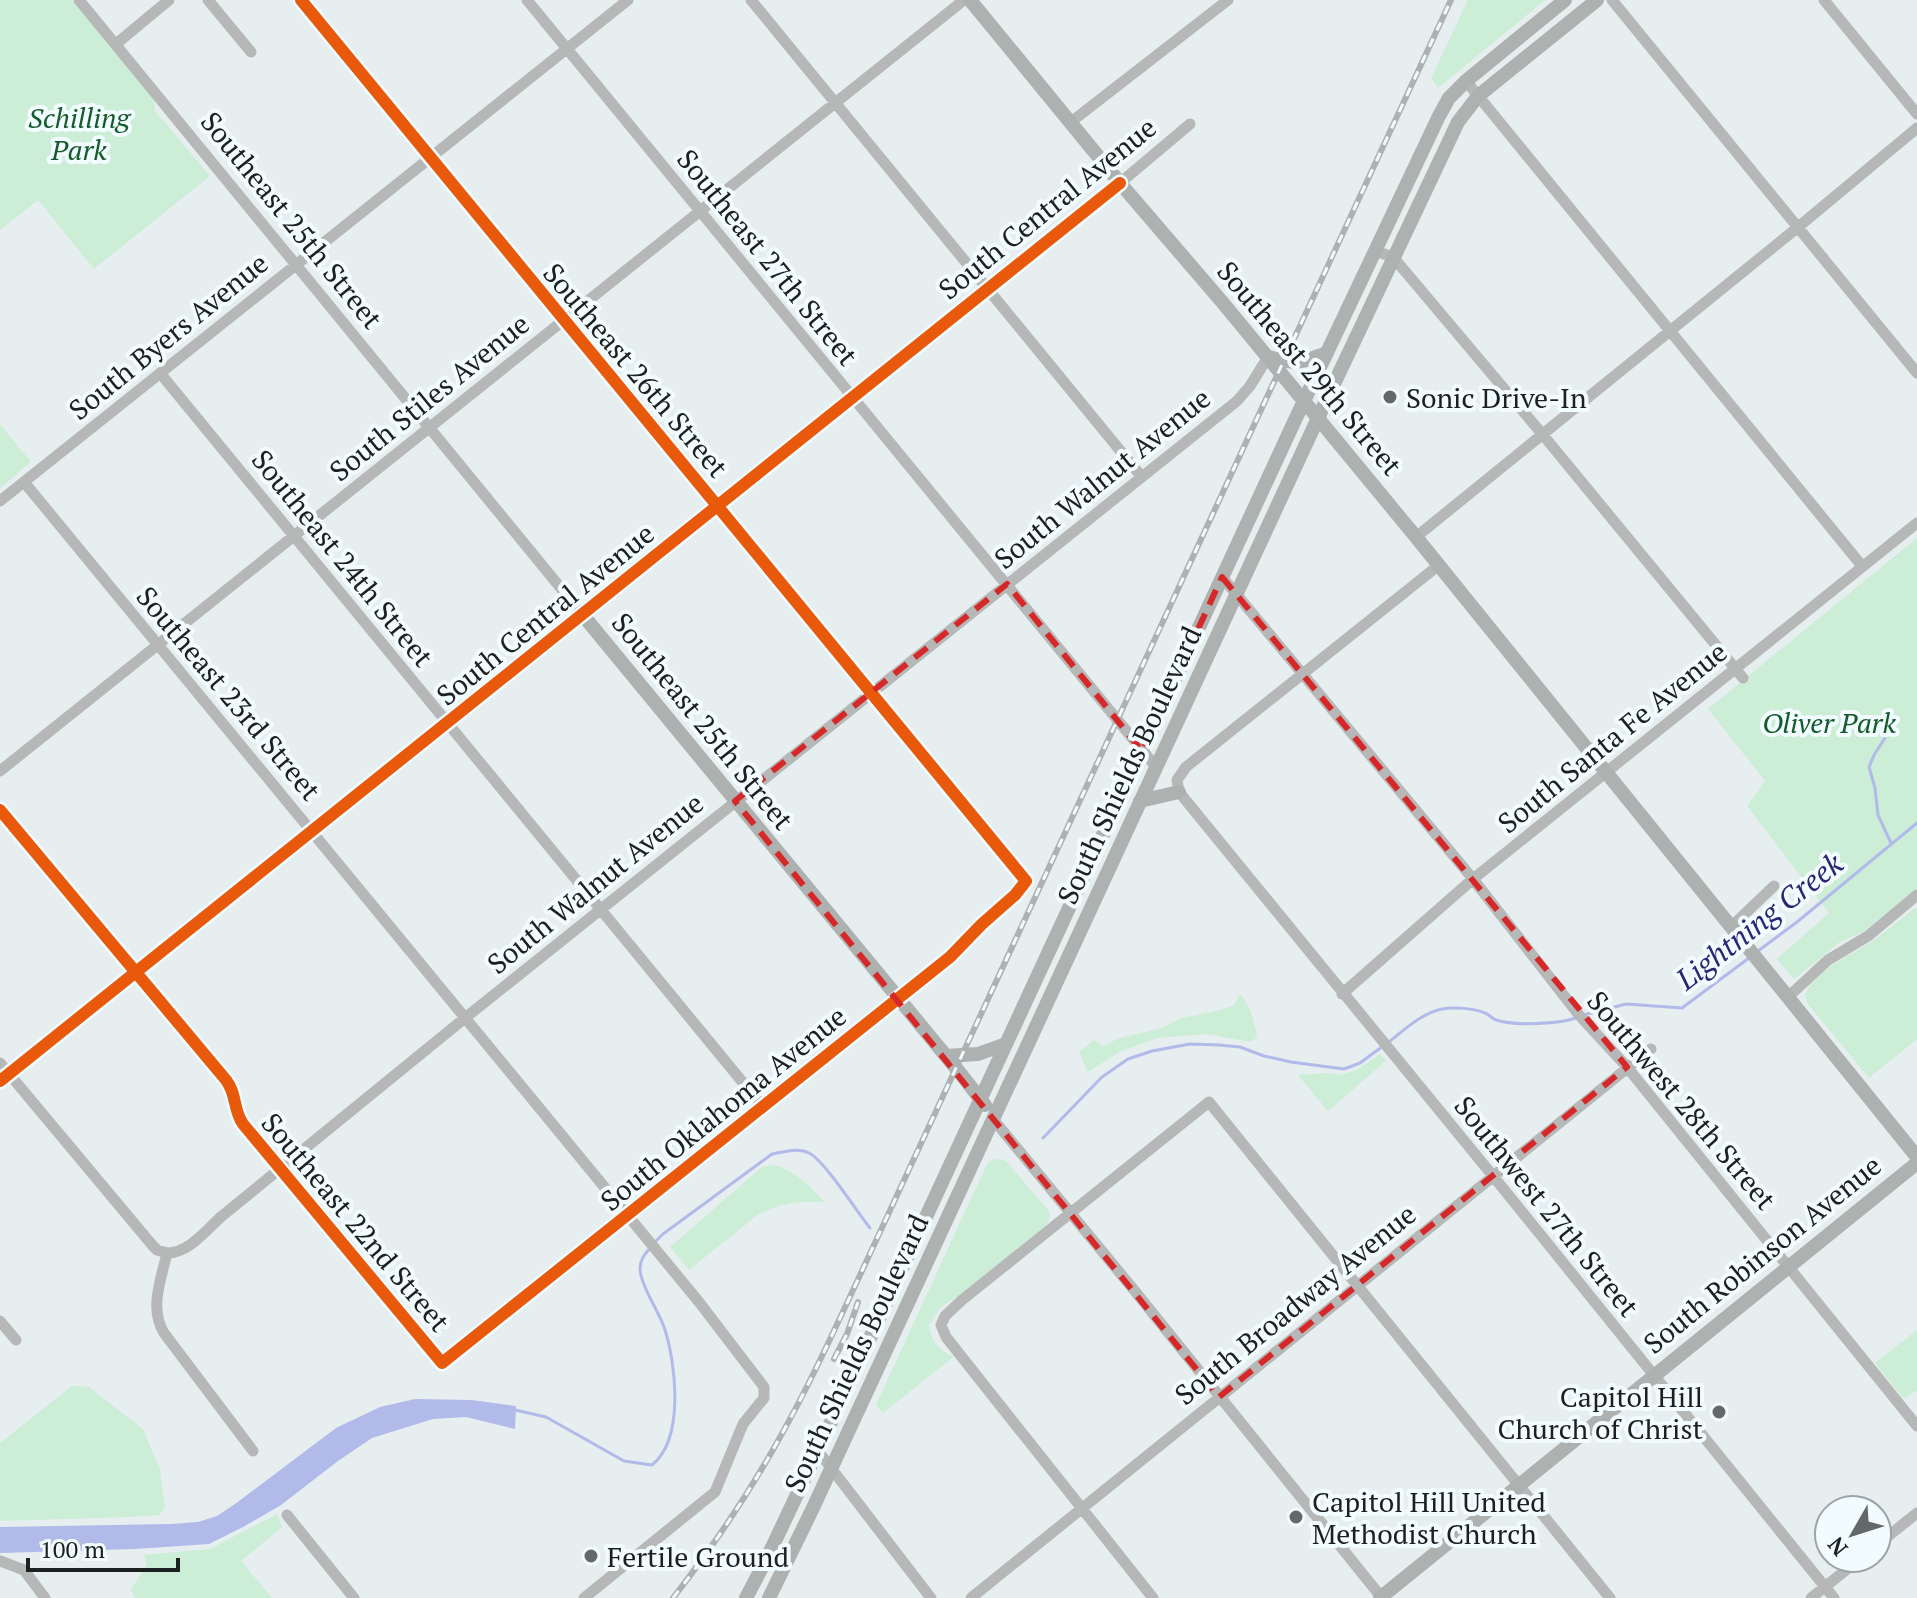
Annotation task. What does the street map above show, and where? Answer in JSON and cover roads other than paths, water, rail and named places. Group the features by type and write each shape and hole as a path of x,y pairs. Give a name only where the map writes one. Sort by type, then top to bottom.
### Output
{"main road":[{"name":"Southeast 29th Street","path":"970,0 1439,565 1917,1160"},
{"name":"South Shields Boulevard","path":"746,1598 818,1451 1304,400 1439,116 1449,98 1466,81 1565,0"},
{"name":"South Shields Boulevard","path":"769,1598 1458,122 1478,96 1597,0"},
{"name":"South Central Avenue","path":"3,1073 312,831 1120,183"},
{"path":"1268,357 1292,363 1327,353"},
{"name":"Southeast 25th Street","path":"582,614 946,1056 993,1119"},
{"path":"1140,801 1179,792"},
{"path":"1055,938 1074,946"},
{"path":"946,1056 978,1054 1006,1044"},
{"name":"South Robinson Avenue","path":"1381,1598 1917,1160"}],"street":[{"name":"Southeast 25th Street","path":"79,0 582,614"},
{"path":"116,44 169,0"},
{"path":"208,0 251,52"},
{"name":"Southeast 26th Street","path":"301,0 1026,881"},
{"name":"Southeast 27th Street","path":"527,0 1156,767"},
{"name":"South Byers Avenue","path":"0,501 628,0"},
{"path":"751,0 1141,476"},
{"name":"South Stiles Avenue","path":"0,771 964,0"},
{"name":"South Central Avenue","path":"1071,122 1228,0"},
{"path":"1612,0 1917,373"},
{"path":"1824,0 1917,114"},
{"path":"1466,81 1862,566"},
{"name":"South Central Avenue","path":"1120,183 1190,124"},
{"path":"1416,537 1917,128"},
{"path":"1375,251 1393,257 1739,674"},
{"name":"South Walnut Avenue","path":"167,1253 184,1249 465,1018 1237,401 1268,357"},
{"name":"Southeast 24th Street","path":"160,373 763,1107"},
{"name":"Southeast 23rd Street","path":"24,482 761,1381 764,1398 743,1424 715,1492 584,1598"},
{"name":"South Santa Fe Avenue","path":"1342,994 1473,879 1739,674 1862,566 1917,523"},
{"path":"1342,994 1179,792 1177,780 1186,767 1439,565"},
{"name":"Southwest 28th Street","path":"1222,577 1473,879 1579,1015 1627,1067 1917,1426"},
{"name":"Southeast 22nd Street","path":"0,810 231,1086 239,1118 442,1363"},
{"name":"South Oklahoma Avenue","path":"442,1363 950,957 1026,881"},
{"path":"1735,932 1774,886"},
{"path":"1788,997 1828,960 1868,936 1917,895"},
{"name":"Southwest 27th Street","path":"1342,994 1834,1598"},
{"name":"South Broadway Avenue","path":"971,1598 1651,1049"},
{"path":"3,1073 153,1246 167,1253 156,1310 160,1325 253,1451"},
{"path":"1153,1598 946,1337 941,1325 945,1316 962,1300 1209,1102 1610,1598"},
{"name":"Southeast 25th Street","path":"993,1119 1381,1598"},
{"path":"0,1321 16,1340"},
{"path":"818,1451 931,1598"},
{"path":"1893,1532 1917,1513"},
{"path":"287,1515 354,1598"},
{"path":"0,1561 24,1570 45,1598"},
{"path":"1811,1598 1841,1574"}],"water":[{"path":"415,1399 472,1400 516,1406 515,1429 466,1417 433,1419 372,1438 281,1505 209,1544 0,1553 0,1527 171,1524 198,1522 217,1516 336,1428 380,1407"}],"waterway":[{"path":"1885,738 1869,767 1878,815 1891,843"},
{"name":"Lightning Creek","path":"1758,951 1917,823"},
{"name":"Lightning Creek","path":"1583,1015 1626,1004 1682,1008 1749,958"},
{"name":"Lightning Creek","path":"1389,1042 1420,1018 1442,1009 1475,1010 1496,1020 1514,1023 1548,1023 1576,1018"},
{"name":"Lightning Creek","path":"1043,1138 1102,1077 1128,1059 1152,1051 1190,1044 1219,1045 1240,1047 1291,1062 1344,1069 1360,1063 1383,1046"},
{"name":"Lightning Creek","path":"656,1241 772,1154 796,1150 809,1153 823,1165 870,1228"},
{"name":"Lightning Creek","path":"515,1410 546,1417 624,1461 652,1465 669,1437 675,1399 672,1360 664,1327 641,1276 641,1262 651,1247"}],"railway":[{"path":"673,1598 755,1480 822,1357 1451,0"},
{"path":"834,1359 858,1302"}],"place":[{"name":"Sonic Drive-In","path":"1390,397"},
{"name":"Capitol Hill Church of Christ","path":"1719,1412"},
{"name":"Capitol Hill United Methodist Church","path":"1296,1517"},
{"name":"Fertile Ground","path":"591,1556"}],"park label":[{"name":"Schilling Park","path":"79,133"},
{"name":"Oliver Park","path":"1829,722"}]}
